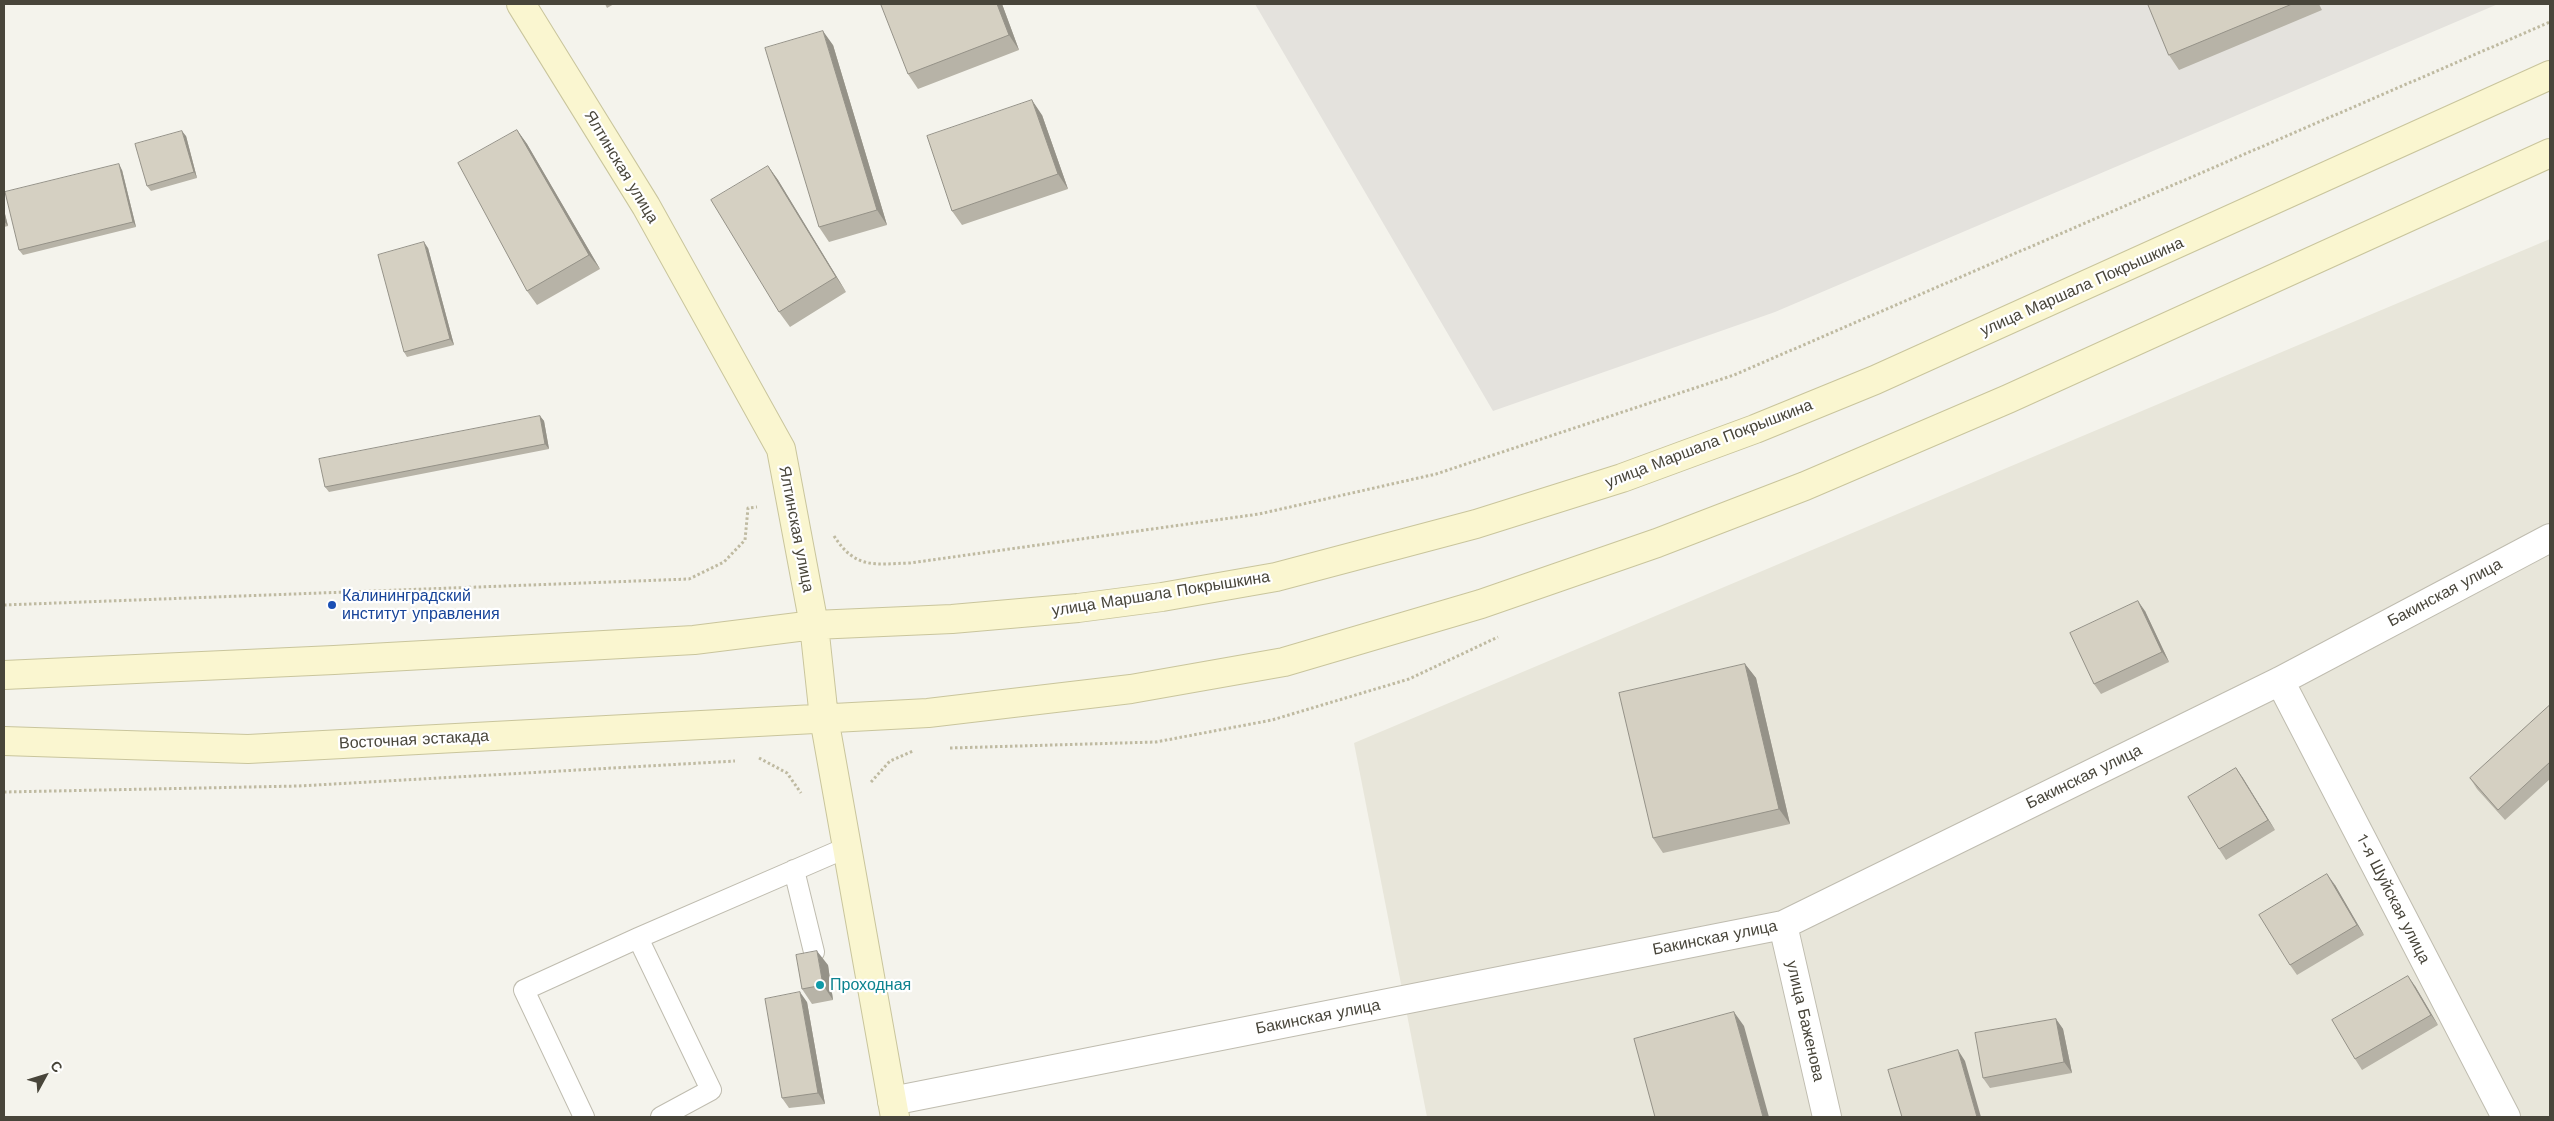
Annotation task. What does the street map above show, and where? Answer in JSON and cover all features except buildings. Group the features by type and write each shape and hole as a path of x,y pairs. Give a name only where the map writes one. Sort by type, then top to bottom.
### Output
{"main road":[{"name":"Ялтинская улица","path":"521,4 646,206 781,449 814,625 824,718 893,1109"},
{"name":"улица Маршала Покрышкина","path":"814,625 1018,615 1162,597 1276,577 1476,524 1622,478 1755,429 1875,380 2550,74"},
{"path":"824,718 928,713 1150,686 1284,662 1481,604 1657,543 1805,486 2008,399 2550,153"},
{"path":"4,674 334,660 684,641 814,625"},
{"name":"Восточная эстакада","path":"4,741 248,749 824,718"}],"street":[{"name":"Бакинская улица","path":"893,1109 1783,925 2280,681 2550,538"},
{"name":"1-я Шуйская улица","path":"2280,681 2506,1117"},
{"name":"улица Баженова","path":"1783,925 1827,1117"}],"lane":[{"path":"584,1117 524,990 638,938 848,847"},
{"path":"794,870 814,952"},
{"path":"638,938 711,1090 661,1117"}],"path":[{"path":"833,534 843,549 865,564 910,564 1259,514 1436,474 1734,374 2550,22"},
{"path":"4,605 689,579 724,562 745,540 748,508 791,501"},
{"path":"4,792 299,786 704,764"}],"shaded area":[{"path":"1255,4 2498,4 1775,312 1493,411"},
{"path":"2550,239 2550,1117 1427,1117 1354,743"}],"place":[{"name":"Калининградский институт управления","path":"332,605"},
{"name":"Проходная","path":"820,985"}]}
